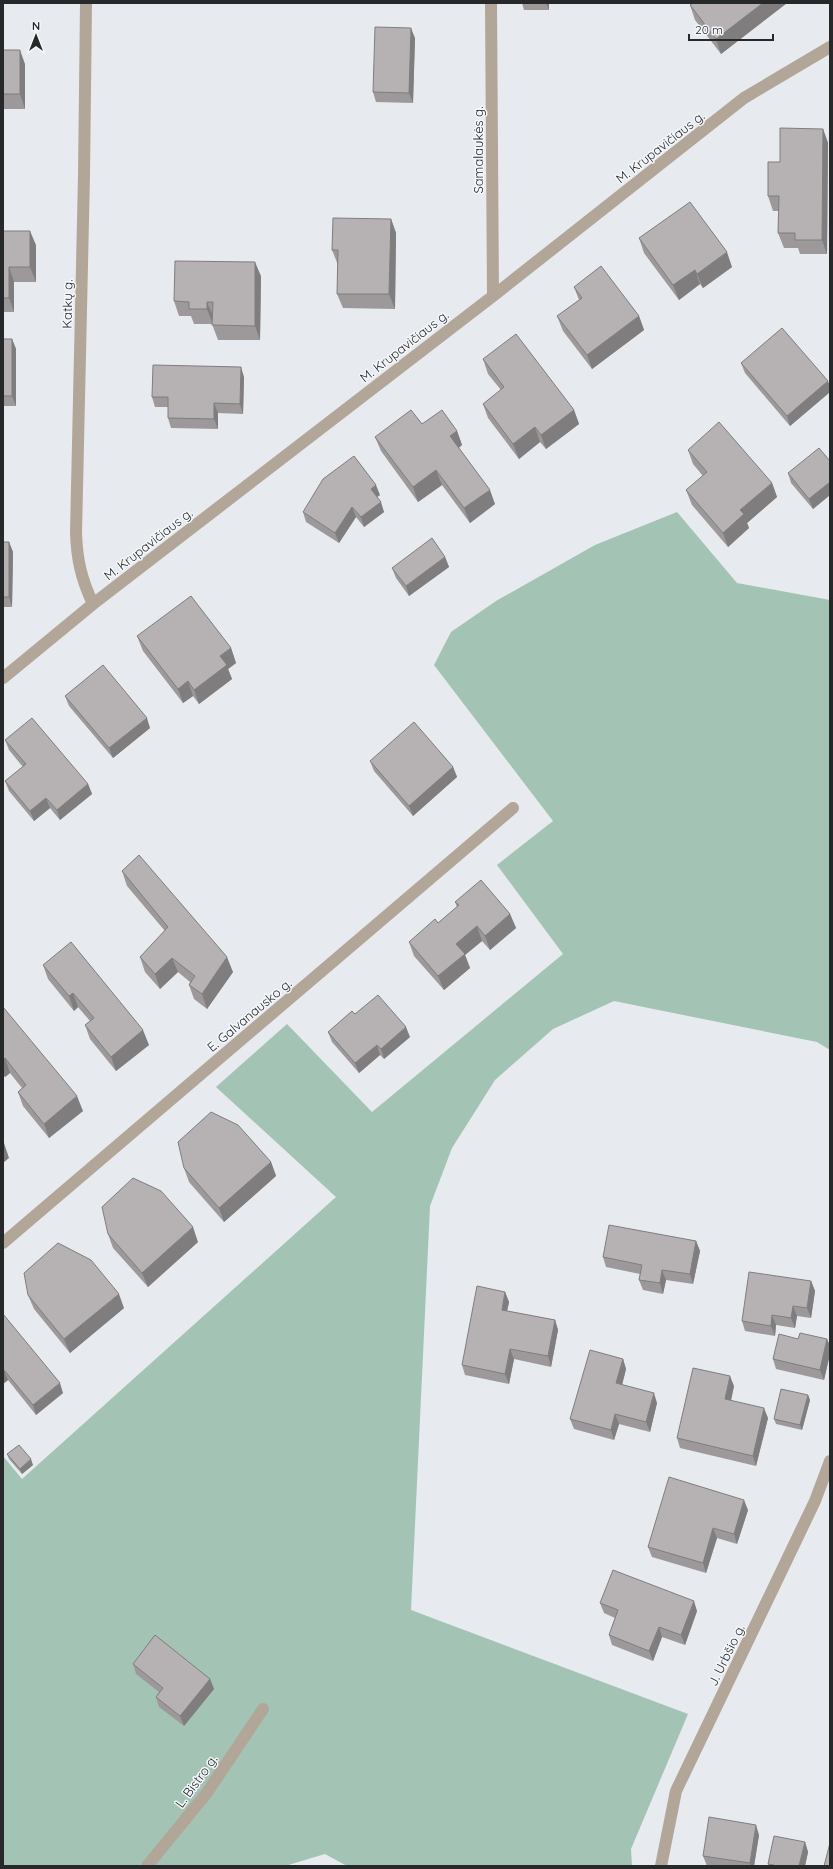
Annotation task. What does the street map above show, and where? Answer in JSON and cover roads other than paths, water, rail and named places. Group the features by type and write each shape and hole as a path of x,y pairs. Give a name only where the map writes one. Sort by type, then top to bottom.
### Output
{"street":[{"name":"Katkų g.","path":"86,3 84,176 76,533 79,568 93,604"},
{"name":"Samalaukės g.","path":"491,3 493,296"},
{"name":"M. Krupavičiaus g.","path":"3,678 93,604 493,296 744,98 830,47"},
{"name":"E. Galvanausko g.","path":"3,1243 513,808"},
{"name":"J. Urbšio g.","path":"662,1866 676,1791 816,1501 830,1461"},
{"name":"L. Bistro g.","path":"147,1866 206,1794 263,1709"}]}
